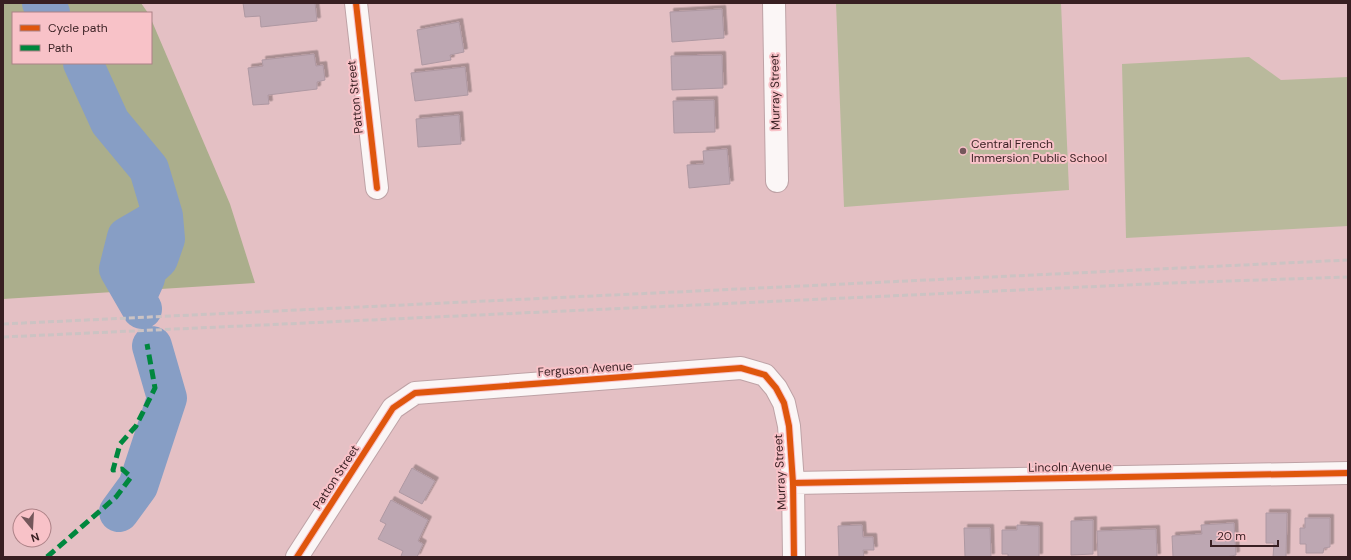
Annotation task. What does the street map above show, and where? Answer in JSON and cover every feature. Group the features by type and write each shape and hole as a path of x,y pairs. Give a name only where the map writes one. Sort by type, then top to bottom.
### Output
{"street":[{"name":"Patton Street","path":"356,3 376,188"},
{"name":"Murray Street","path":"774,3 777,181"},
{"name":"Ferguson Avenue","path":"392,408 415,393 741,368 765,375 776,388"},
{"name":"Murray Street","path":"776,388 784,403 789,426 793,483 794,557"},
{"name":"Patton Street","path":"297,557 392,408"},
{"name":"Lincoln Avenue","path":"793,483 1348,473"}],"green space":[{"path":"3,3 141,3 147,12 12,12 12,64 152,64 152,21 230,204 255,283 3,299"},
{"path":"836,3 1061,3 1069,190 844,207"},
{"path":"1249,57 1281,80 1348,77 1348,226 1126,238 1122,64"}],"building":[{"path":"243,3 315,3 317,21 261,27 260,16 245,17"},
{"path":"722,9 724,38 672,42 670,12"},
{"path":"459,22 464,52 450,55 451,60 422,65 417,30"},
{"path":"314,54 316,66 323,65 325,80 317,82 317,89 268,95 269,104 253,105 248,68 263,66 262,60"},
{"path":"722,55 723,88 672,90 671,56"},
{"path":"465,67 468,95 415,101 411,73"},
{"path":"714,100 715,132 674,133 673,101"},
{"path":"459,115 461,144 418,147 416,119"},
{"path":"727,149 730,184 689,188 687,165 704,164 703,151"},
{"path":"412,468 435,481 422,504 399,492"},
{"path":"391,500 428,520 418,541 423,544 417,557 403,557 401,556 403,551 378,539 386,524 380,521"},
{"path":"1266,513 1287,513 1286,557 1273,557 1274,543 1266,543"},
{"path":"1305,518 1330,518 1330,547 1324,548 1323,553 1306,553 1306,544 1300,544 1300,528 1305,528"},
{"path":"1093,520 1093,554 1071,555 1071,521"},
{"path":"1234,523 1236,555 1226,557 1173,557 1172,536 1202,534 1201,525"},
{"path":"862,525 863,537 873,537 874,550 863,550 864,557 839,557 838,526"},
{"path":"1017,525 1039,526 1039,557 1008,557 1008,554 1002,554 1002,530 1017,530"},
{"path":"964,528 990,528 991,557 965,557"},
{"path":"1156,529 1157,557 1098,557 1097,531"}],"waterway":[{"path":"42,3 49,12"},
{"path":"83,64 110,122 149,169 163,216 127,237 119,269 142,309"},
{"path":"136,298 145,278 147,269 158,259 165,239 163,216"},
{"path":"119,512 138,486 167,398 152,346"}],"railway":[{"path":"3,324 1348,260"},
{"path":"3,337 1170,283 1348,277"}],"marked path":[{"path":"47,557 116,497 131,477 122,469 113,470 120,444 136,426 155,388 147,344"}],"cycle path":[{"path":"356,3 377,188"},
{"path":"297,557 393,408 415,393 741,368 765,375 776,388 784,403 789,426 793,483 794,557"},
{"path":"793,483 1348,473"}],"place":[{"name":"Central French Immersion Public School","path":"963,151"}]}
